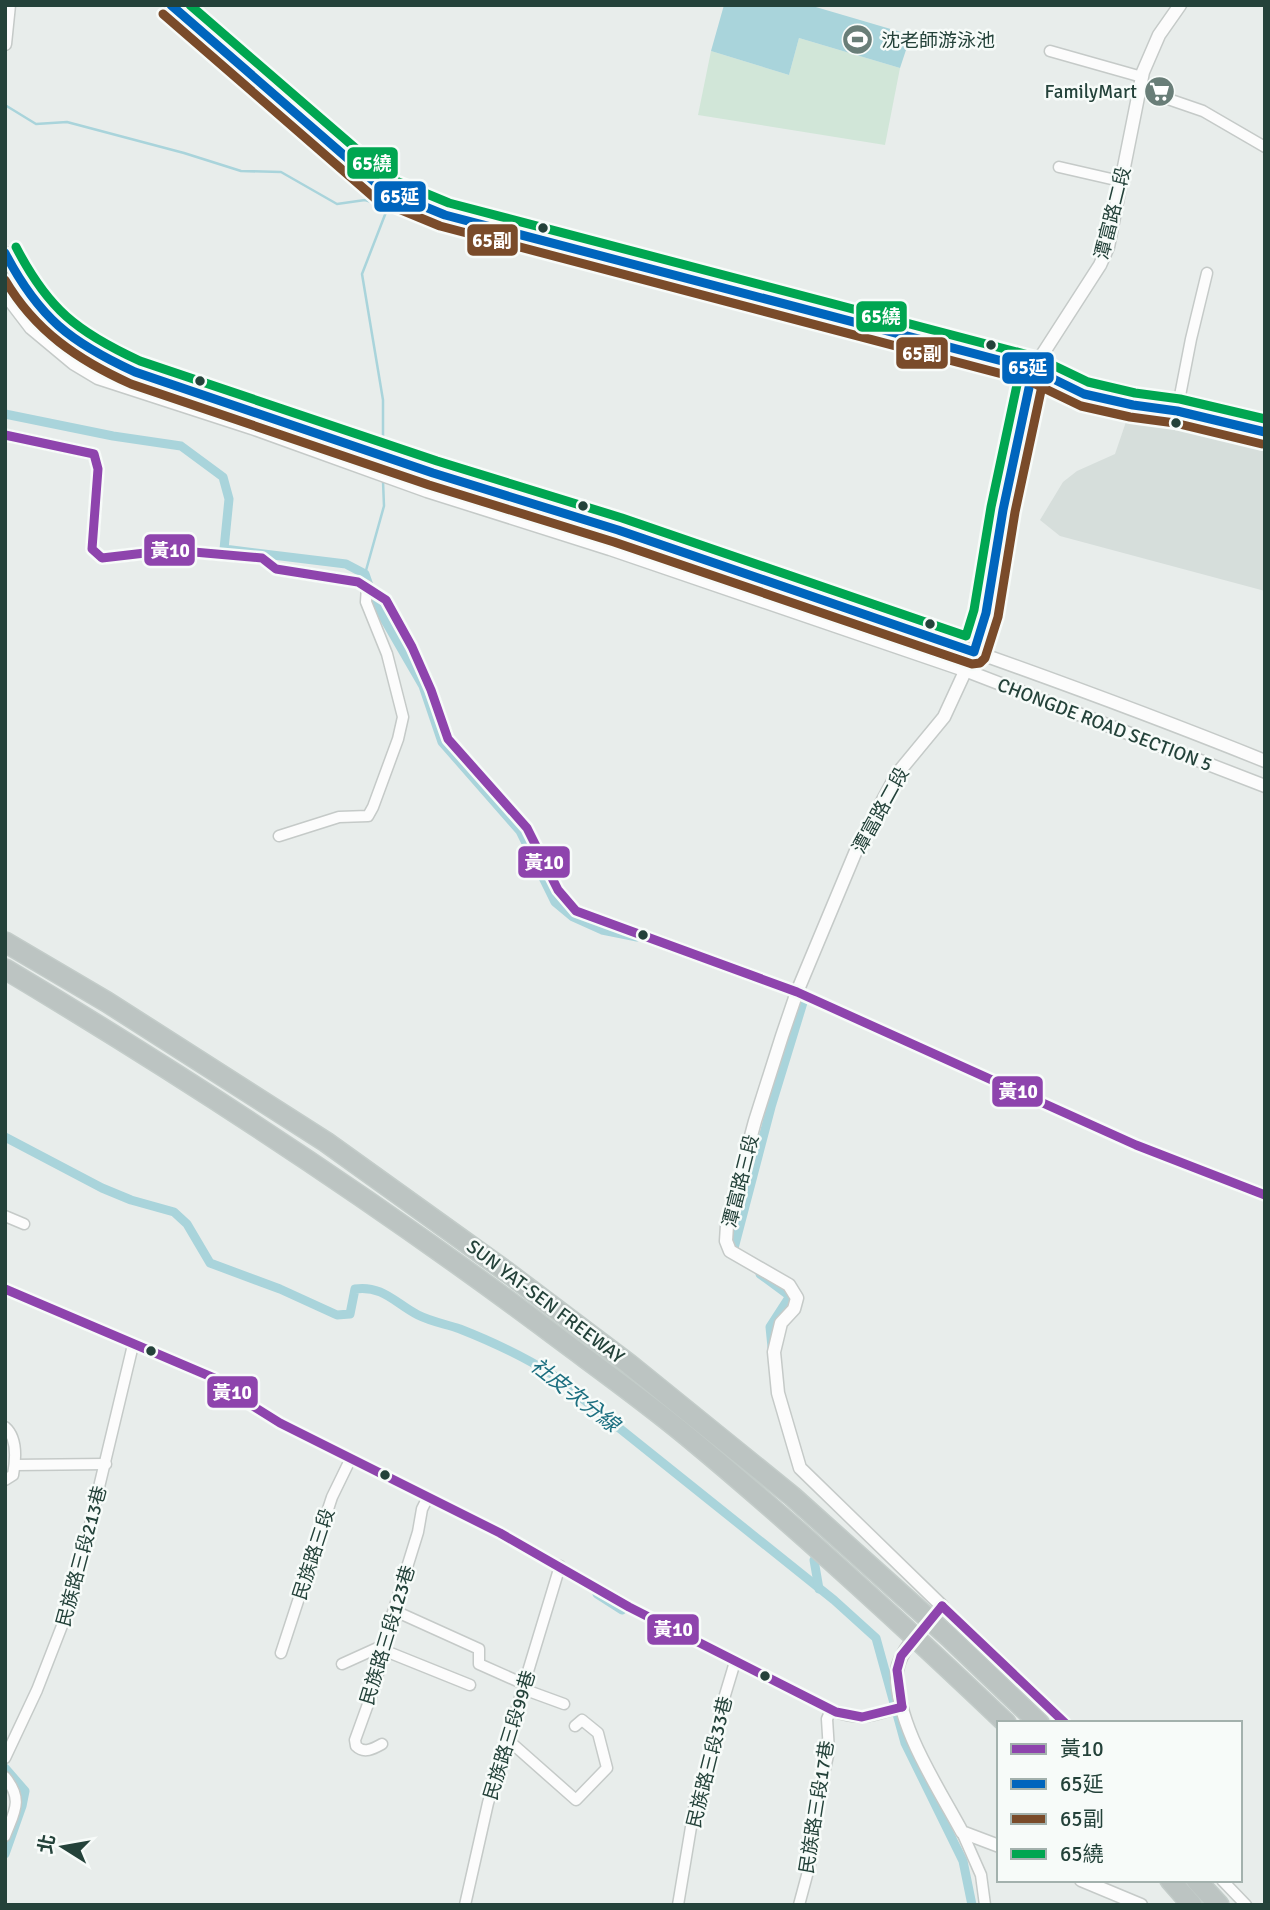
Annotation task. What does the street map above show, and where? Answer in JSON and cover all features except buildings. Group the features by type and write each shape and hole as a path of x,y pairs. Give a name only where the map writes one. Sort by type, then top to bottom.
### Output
{"highway":[{"name":"SUN YAT-SEN FREEWAY","path":"5,942 118,1009 326,1142 618,1355 792,1496 1037,1721"},
{"name":"SUN YAT-SEN FREEWAY","path":"5,970 92,1021 284,1144 443,1252 594,1365 684,1434 766,1503 1004,1721"},
{"path":"1172,1882 1192,1905"},
{"path":"1198,1882 1219,1905"}],"street":[{"path":"5,44 9,5"},
{"path":"171,5 384,190 412,203 456,218 1033,369 1084,394 1177,411 1265,432"},
{"name":"潭富路二段","path":"797,992 858,846 897,774 944,717 967,671 986,613 1003,508 1033,369 1100,265 1108,247 1141,83 1159,35 1180,5"},
{"path":"1050,51 1141,83 1203,111 1265,147"},
{"path":"1059,167 1120,181"},
{"name":"CHONGDE ROAD SECTION 5","path":"5,253 29,296 65,335 88,350 135,372 433,473 618,530 974,652 1265,761"},
{"path":"1177,411 1207,273"},
{"name":"CHONGDE ROAD SECTION 5","path":"5,295 31,328 73,363 98,378 967,671 1265,786"},
{"path":"5,436 94,454 98,469 92,549 102,558 172,550 262,558 276,569 358,582 386,600 412,647 448,739 527,828 558,890 576,912 797,992 1136,1144 1265,1195"},
{"path":"279,836 339,817 368,817 398,739 403,717 401,705 387,654 366,602 367,586"},
{"name":"潭富路三段","path":"797,992 755,1121 727,1225 726,1241 730,1251 789,1285 797,1298 794,1309 781,1323 774,1352 778,1393 800,1468 942,1606"},
{"path":"5,1216 24,1224"},
{"path":"5,1289 214,1378 279,1423 428,1497 560,1566 629,1607 831,1710 851,1718 897,1708"},
{"name":"民族路三段213巷","path":"5,1758 37,1690 72,1600 133,1345"},
{"path":"5,1427 9,1429 14,1440 15,1465 13,1475 5,1480"},
{"name":"民族路三段","path":"281,1653 332,1497 351,1458"},
{"path":"15,1465 106,1464"},
{"name":"民族路三段123巷","path":"382,1744 370,1750 361,1750 356,1746 355,1740 376,1682 422,1509 428,1497"},
{"name":"民族路三段99巷","path":"465,1905 488,1803 560,1566"},
{"path":"942,1606 1063,1721"},
{"path":"395,1611 479,1649 479,1664 564,1704"},
{"path":"911,1642 901,1656 897,1670 897,1708 962,1832 981,1875 985,1905"},
{"path":"342,1664 384,1647 470,1685"},
{"name":"民族路三段33巷","path":"678,1905 695,1803 707,1771 722,1705 736,1662"},
{"name":"民族路三段17巷","path":"799,1905 810,1864 812,1828 829,1751 827,1720 831,1710"},
{"path":"508,1739 576,1800 607,1768 598,1733 582,1720 575,1726"},
{"path":"5,1777 17,1796 17,1804 5,1836"},
{"path":"962,1832 997,1845"},
{"path":"1086,1882 1141,1905"},
{"path":"1224,1882 1246,1905"}],"shaded area":[{"path":"1128,416 1265,449 1265,591 1060,536 1040,520 1063,482 1077,471 1115,454"}],"green space":[{"path":"799,38 900,68 885,145 698,115 711,51 789,75"}],"water":[{"name":"沈老師游泳池","path":"724,5 809,5 911,35 900,68 799,38 789,75 711,51"}],"waterway":[{"path":"5,105 36,124 67,122 241,171 281,172 337,204 365,200 388,207 362,274 383,400 383,453"},
{"path":"5,414 113,436 181,446 223,477 229,499 224,549 346,564 365,574 375,603 423,686 442,742 520,831 555,902 573,917 602,930 637,937"},
{"path":"365,574 384,506 383,481"},
{"path":"736,1254 733,1252 771,1107 805,996 802,994"},
{"name":"社皮次分線","path":"5,1137 102,1188 131,1200 174,1212 187,1224 210,1263 280,1289 337,1315 350,1314 355,1289 374,1290 389,1296 418,1315 484,1339 553,1375 834,1600 876,1638 905,1743 963,1861 972,1905"},
{"path":"760,1274 790,1296 770,1327 772,1347"},
{"path":"814,1560 819,1589"},
{"path":"597,1594 622,1610"},
{"path":"5,1768 25,1791 5,1854"}],"transit line":[{"name":"65延","path":"171,5 384,190 445,215 1033,369 1084,394 1177,411 1265,432"},
{"name":"65繞","path":"190,5 391,179 449,203 1036,357 1088,382 1135,393 1180,399 1265,419"},
{"name":"65副","path":"163,14 377,200 440,226 1029,381 1081,406 1130,417 1175,423 1262,444"},
{"name":"65繞","path":"16,247 40,287 66,316 99,340 140,361 437,461 622,518 966,636 974,610 991,507 1021,366"},
{"name":"65延","path":"5,253 31,295 58,326 92,350 135,372 433,473 618,530 974,652 986,613 1003,510 1033,369"},
{"name":"65副","path":"5,280 30,314 59,342 93,365 131,384 429,485 614,542 972,664 980,663 985,658 998,617 1015,512 1045,372"},
{"name":"黃10","path":"5,435 94,454 98,469 92,549 102,558 171,550 262,558 276,569 358,582 386,600 412,647 448,739 527,828 558,890 576,911 797,992 1136,1145 1265,1195"},
{"name":"黃10","path":"5,1289 214,1378 280,1423 500,1533 629,1607 836,1712 862,1717 902,1707"},
{"name":"黃10","path":"942,1606 1063,1721"},
{"name":"黃10","path":"902,1707 897,1670 901,1656 942,1606"}],"place":[{"name":"沈老師游泳池","path":"858,40"},
{"name":"FamilyMart","path":"1160,91"}]}
